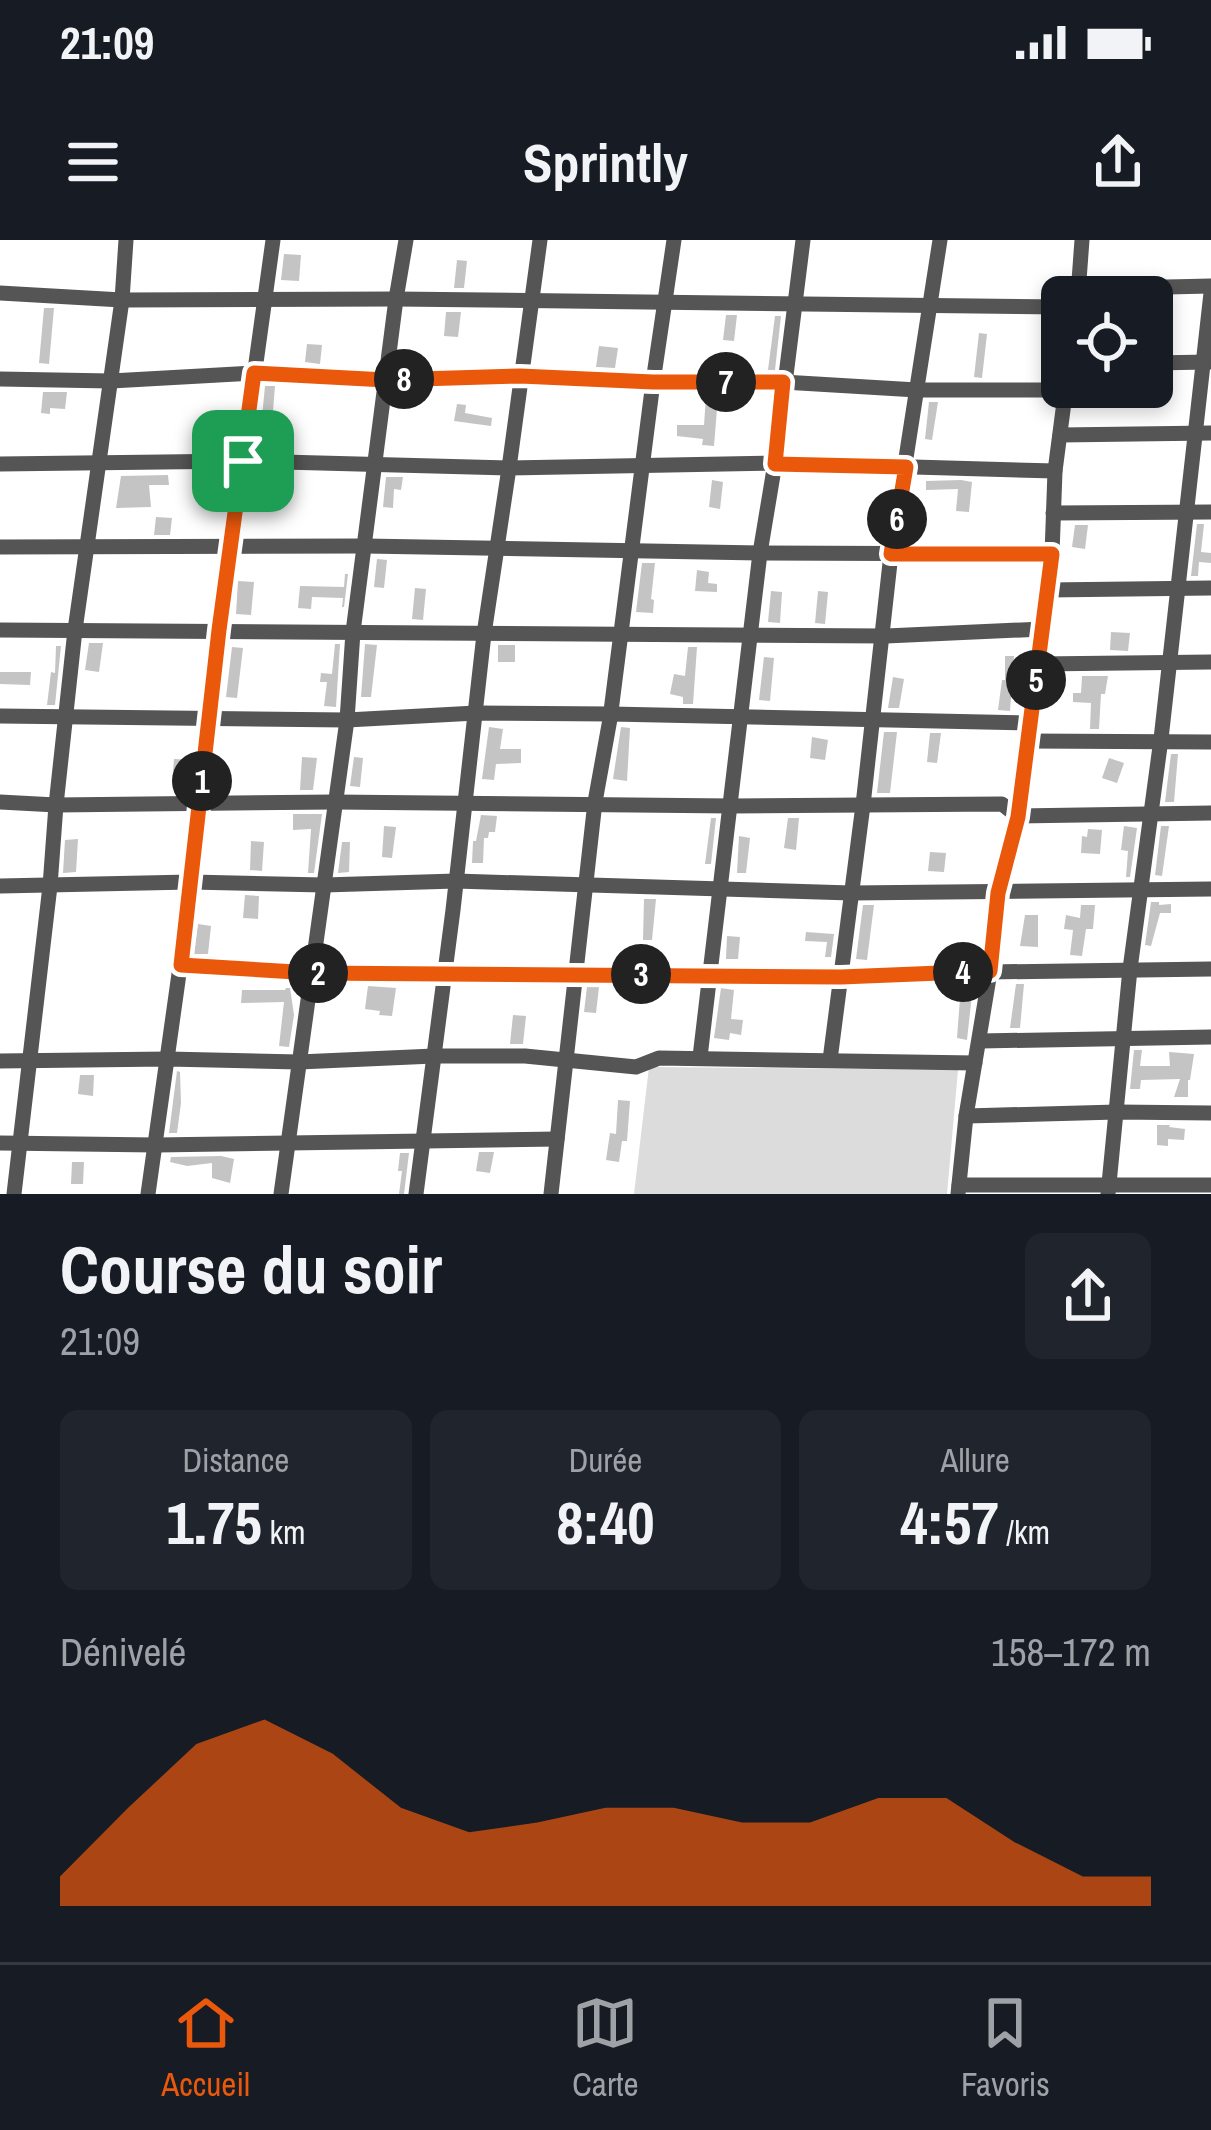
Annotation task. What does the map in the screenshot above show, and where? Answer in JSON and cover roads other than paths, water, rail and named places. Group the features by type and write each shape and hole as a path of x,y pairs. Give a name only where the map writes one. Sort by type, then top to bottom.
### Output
{"street":[{"path":"14,1194 75,630 127,240"},
{"path":"148,1194 273,240"},
{"path":"281,1194 347,720 353,632 406,240"},
{"path":"416,1194 484,634 539,240"},
{"path":"551,1194 595,802 674,240"},
{"path":"700,1058 802,240"},
{"path":"830,1060 891,554 940,240"},
{"path":"1079,276 1082,240"},
{"path":"1108,1189 1186,513 1203,434 1211,290 1173,291"},
{"path":"0,293 122,300 1041,307"},
{"path":"1173,363 1207,362"},
{"path":"0,379 111,381 254,373 386,380 520,376 916,390 1041,389"},
{"path":"1064,408 1048,590 1018,817 998,893 958,1189 1211,1185"},
{"path":"1060,435 1203,434"},
{"path":"0,464 243,461 509,468 775,464 1055,471"},
{"path":"1054,513 1211,512"},
{"path":"0,548 365,546 1052,554"},
{"path":"1048,590 1211,588"},
{"path":"0,630 881,636 1043,629"},
{"path":"1038,664 1211,662"},
{"path":"0,716 347,720 476,713 1030,723"},
{"path":"1027,741 1211,742"},
{"path":"0,802 1002,804 1018,817 1211,813"},
{"path":"0,886 457,881 851,893 1211,890"},
{"path":"181,965 312,973 841,977 1211,969"},
{"path":"980,1041 1211,1037"},
{"path":"0,1061 299,1062 434,1056 565,1059 636,1067 659,1058 975,1063"},
{"path":"966,1116 1211,1113"},
{"path":"0,1143 557,1139"}]}
